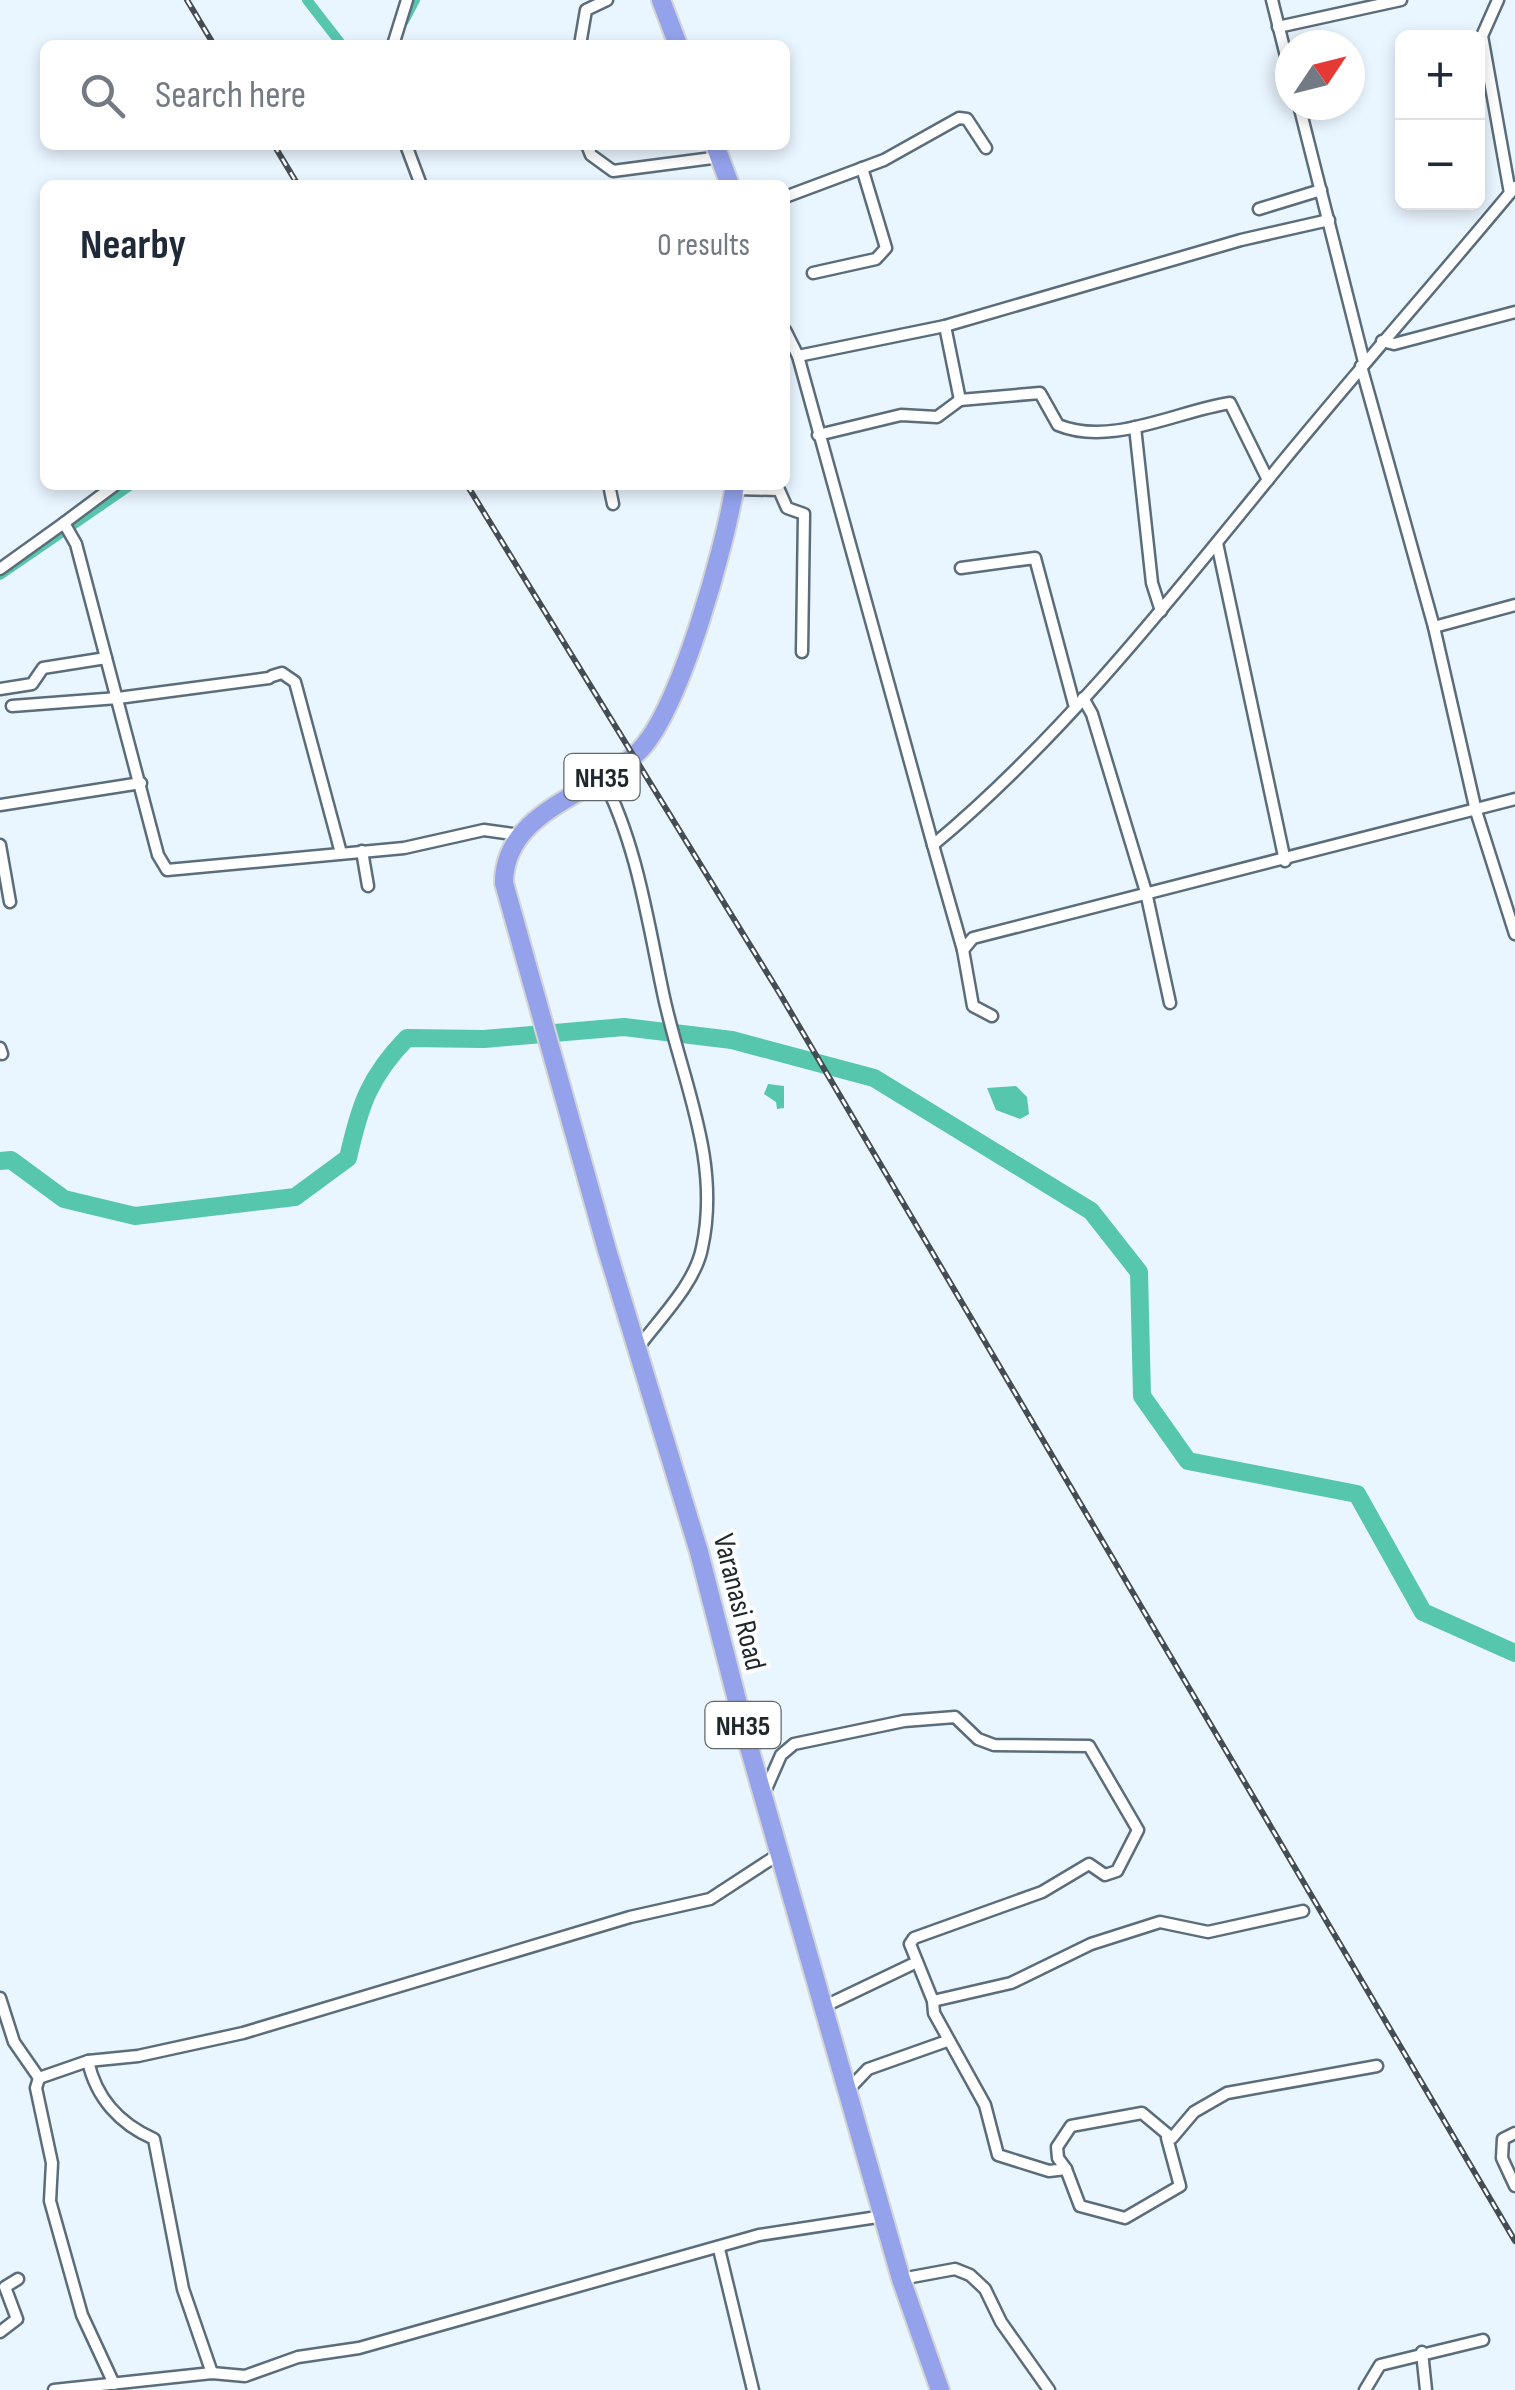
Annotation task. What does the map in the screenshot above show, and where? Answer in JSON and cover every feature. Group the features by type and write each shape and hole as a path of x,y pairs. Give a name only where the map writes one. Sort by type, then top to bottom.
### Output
{"highway":[{"path":"661,0 676,40"},
{"path":"718,151 728,180"},
{"name":"NH35","path":"520,835 639,751 654,727 685,662 716,564 732,490"},
{"name":"Varanasi Road","path":"520,835 508,855 504,883 637,1349 700,1552 762,1797 902,2279 940,2390"}],"street":[{"path":"395,40 408,0"},
{"path":"581,40 586,10 607,0"},
{"path":"1272,0 1279,30"},
{"path":"1278,27 1401,0"},
{"path":"933,845 985,802 1161,611 1382,341 1512,190 1482,36 1498,0"},
{"path":"790,195 862,168 959,118 967,119 986,148"},
{"path":"1303,120 1434,627 1476,811 1515,934"},
{"path":"408,150 419,180"},
{"path":"589,150 613,171 718,151"},
{"path":"813,273 876,259 886,248 862,168"},
{"path":"1258,209 1321,190"},
{"path":"798,356 945,326 1241,240 1329,220"},
{"path":"1382,341 1394,344 1515,312"},
{"path":"945,326 960,400"},
{"path":"790,340 798,356 964,950 973,1006 992,1016"},
{"path":"818,434 901,415 937,417 960,400 1040,393 1055,422 1064,428 1135,427 1230,403 1268,480"},
{"path":"1135,427 1152,583 1161,611"},
{"path":"0,569 68,529 110,490"},
{"path":"609,490 613,504"},
{"path":"779,490 786,508 804,514 802,652"},
{"path":"68,529 142,783 158,855 171,872 414,846 484,830 520,835"},
{"path":"1216,543 1285,861"},
{"path":"961,568 1035,558 1078,701 1092,714 1146,892 1170,1003"},
{"path":"1434,627 1515,605"},
{"path":"0,689 32,684 43,668 106,658"},
{"path":"12,706 118,698 271,677 282,672 295,682 340,853"},
{"path":"602,777 623,825 647,906 662,990 706,1149 702,1250 693,1272 637,1349"},
{"path":"0,805 142,783"},
{"path":"964,950 973,938 1515,799"},
{"path":"0,846 10,902"},
{"path":"362,851 368,886"},
{"path":"762,1797 781,1755 794,1744 904,1721 958,1718 978,1739 994,1745 1082,1744 1095,1751 1138,1830 1117,1871 1105,1875 1089,1864 1042,1892 914,1938 910,1944 947,2040 985,2105 998,2155 1049,2171 1066,2169"},
{"path":"39,2078 88,2061 138,2056 232,2036 630,1917 710,1899 780,1853"},
{"path":"933,2001 1011,1982 1091,1944 1160,1922 1208,1932 1302,1911"},
{"path":"825,2006 917,1962"},
{"path":"0,1998 14,2042 39,2078"},
{"path":"848,2090 868,2069 947,2040"},
{"path":"88,2061 98,2094 156,2144 183,2289 212,2372"},
{"path":"1168,2138 1175,2137 1194,2112 1227,2093 1377,2066"},
{"path":"39,2078 36,2088 53,2170 50,2201 82,2315 114,2384"},
{"path":"1142,2113 1168,2138 1180,2186 1125,2218 1080,2206 1066,2169 1058,2158 1061,2135 1078,2124 1142,2113"},
{"path":"1515,2133 1503,2139 1500,2150 1515,2186"},
{"path":"54,2390 212,2372 252,2375 298,2358 359,2348 773,2232 884,2216"},
{"path":"719,2248 753,2390"},
{"path":"902,2279 954,2269 970,2275 986,2289 1001,2322 1049,2390"},
{"path":"0,2332 17,2319 6,2288 18,2279"},
{"path":"1365,2390 1380,2365 1483,2340"},
{"path":"1422,2352 1426,2390"}],"shaded area":[{"path":"768,1084 784,1086 784,1108 777,1109 776,1102 764,1094"},
{"path":"1016,1086 1027,1097 1029,1114 1020,1119 996,1110 987,1088"}],"waterway":[{"path":"307,0 338,40"},
{"path":"404,21 415,0"},
{"path":"0,575 124,490"},
{"path":"0,1161 11,1160 64,1199 135,1216 295,1197 348,1158 368,1093 383,1066 407,1038 484,1039 624,1027 732,1040 874,1078 1091,1211 1139,1272 1142,1396 1188,1461 1357,1494 1423,1612 1515,1653"}],"railway":[{"path":"187,0 211,40"},
{"path":"277,150 295,180"},
{"path":"470,490 780,994 1515,2241"}]}
